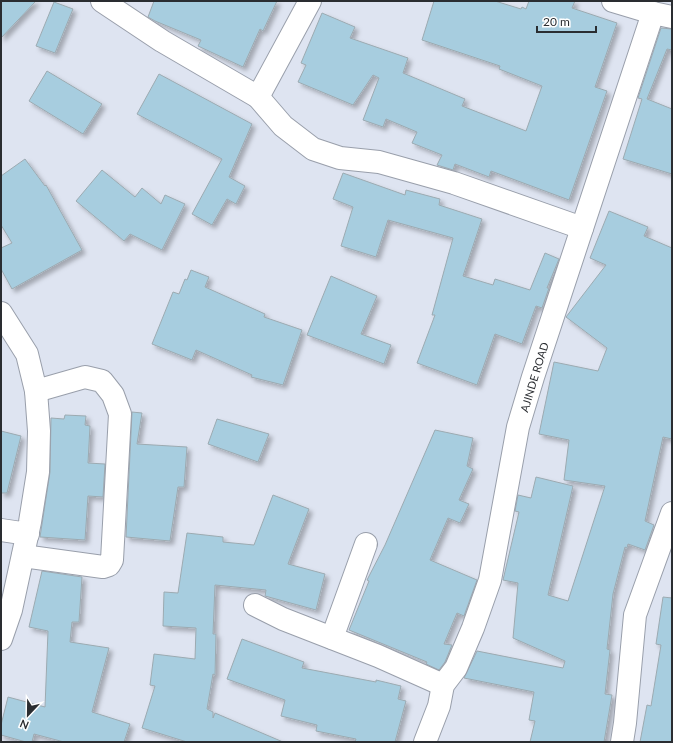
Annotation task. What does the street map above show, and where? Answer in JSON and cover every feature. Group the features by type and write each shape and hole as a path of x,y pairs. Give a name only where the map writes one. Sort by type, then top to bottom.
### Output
{"street":[{"path":"102,1 162,41 258,96 283,126 313,149 340,158 378,162 454,183 582,228"},
{"path":"258,96 310,1"},
{"path":"613,1 662,15"},
{"name":"AJINDE ROAD","path":"425,742 439,706 443,685 456,668 473,628 490,580 518,427 533,377 582,228 662,15"},
{"path":"1,313 26,354 36,391 39,431 38,472 28,534 11,610 1,639"},
{"path":"23,556 103,567 108,565 112,560 120,414 113,395 102,381 85,377 36,391"},
{"path":"622,742 635,615 672,513"},
{"path":"1,530 28,534"},
{"path":"332,638 366,544"},
{"path":"254,605 284,619 378,656 443,685"}],"building":[{"path":"1,1 36,1 1,38"},
{"path":"154,1 277,1 263,31 260,29 243,67 198,46 201,40 148,17"},
{"path":"434,1 495,1 521,9 522,7 526,9 529,1 575,1 572,8 617,23 595,87 607,91 569,200 491,171 489,177 455,164 453,170 437,165 442,155 412,143 417,132 386,119 383,127 363,120 379,78 373,75 353,105 298,82 306,65 301,63 322,13 355,27 350,38 408,58 403,73 465,99 462,106 526,131 542,86 499,69 500,66 422,40"},
{"path":"54,2 73,9 55,53 36,46"},
{"path":"661,28 672,29 672,50 667,49 647,99 672,109 672,174 623,159 642,99 638,98"},
{"path":"47,71 102,104 83,134 29,101"},
{"path":"159,74 252,124 229,177 245,186 236,204 227,199 212,225 192,214 222,159 137,114"},
{"path":"25,159 45,186 46,185 82,250 12,289 1,269 1,248 12,243 1,225 1,176"},
{"path":"102,170 135,197 142,188 161,204 165,195 185,204 162,250 130,234 124,241 76,201"},
{"path":"343,173 405,195 406,190 440,199 439,205 482,219 463,276 493,285 495,279 530,290 545,253 559,259 547,288 549,288 542,308 536,306 522,344 495,334 477,385 417,363 435,315 432,315 453,238 388,220 376,257 341,246 353,207 333,199"},
{"path":"609,211 648,227 644,236 672,248 672,439 663,437 645,521 654,525 645,550 628,544 627,548 625,547 613,594 607,649 610,650 605,694 612,695 604,742 530,742 535,721 529,720 534,692 464,678 477,651 563,668 565,661 513,638 518,583 503,580 519,512 515,511 518,495 531,498 536,477 573,486 548,595 568,601 605,486 564,480 569,440 539,434 554,362 598,371 607,348 566,317 606,265 590,258"},
{"path":"191,270 209,277 205,287 265,314 264,317 302,330 283,385 251,377 252,375 196,350 192,360 152,344 173,292 179,294 185,279 187,280"},
{"path":"331,276 377,296 361,334 391,345 384,364 307,335"},
{"path":"132,412 142,413 137,444 187,447 184,487 178,487 170,541 126,537"},
{"path":"65,415 86,416 85,425 90,426 88,463 105,464 103,497 88,496 85,540 40,537 50,472 51,418 64,419"},
{"path":"217,419 269,434 258,462 208,444"},
{"path":"435,430 473,438 467,466 473,469 459,500 469,504 460,523 448,518 430,560 477,580 464,616 457,613 444,644 452,645 445,662 439,670 426,664 427,662 349,630 369,581 367,580 385,545"},
{"path":"1,431 21,436 7,493 1,493"},
{"path":"273,495 309,509 288,564 325,574 316,610 265,596 266,590 215,585 213,634 216,634 215,675 213,674 207,709 213,712 213,718 215,713 283,742 187,742 142,728 155,686 150,685 154,654 195,659 196,628 163,626 164,592 178,593 187,533 223,537 223,542 254,545"},
{"path":"42,571 82,577 79,622 72,622 70,642 109,648 92,712 130,724 124,742 64,742 34,734 32,742 26,742 1,735 1,725 8,697 45,707 48,631 29,627"},
{"path":"663,597 672,598 672,742 640,742 647,705 651,706 661,645 656,644"},
{"path":"242,639 304,662 302,668 376,682 376,680 401,686 398,699 406,701 395,742 355,742 356,739 316,731 317,725 281,716 285,700 227,679"}]}
